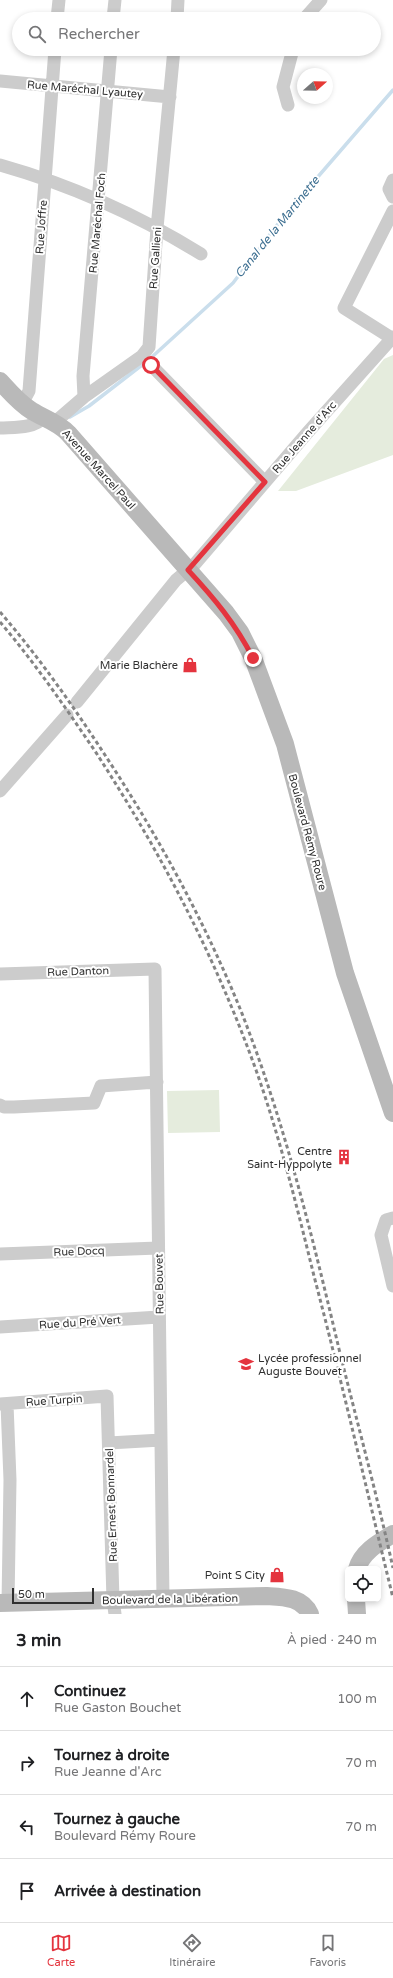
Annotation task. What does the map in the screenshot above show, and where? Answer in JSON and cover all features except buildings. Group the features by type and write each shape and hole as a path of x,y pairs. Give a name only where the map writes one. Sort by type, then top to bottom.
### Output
{"main road":[{"name":"Avenue Marcel Paul","path":"0,381 22,404 50,419 68,433 188,570"},
{"name":"Boulevard Rémy Roure","path":"188,570 226,612 240,632 266,690 285,744 345,973 393,1113"},
{"path":"358,1566 363,1557 370,1549 393,1534"},
{"name":"Boulevard de la Libération","path":"4,1603 114,1607 162,1598 267,1596 287,1597 298,1601 307,1613"}],"street":[{"path":"58,12 59,0"},
{"path":"114,12 115,0"},
{"path":"177,12 178,0"},
{"path":"310,12 321,0"},
{"name":"Rue Joffre","path":"22,404 29,391 54,56"},
{"name":"Rue Maréchal Foch","path":"84,397 83,376 110,56"},
{"name":"Rue Gallieni","path":"0,428 28,426 50,419 142,356 149,346 157,228 173,56"},
{"path":"288,105 283,87 291,56"},
{"name":"Rue Maréchal Lyautey","path":"0,81 170,97"},
{"path":"0,165 99,199 157,228 201,254"},
{"path":"393,180 389,189 393,197"},
{"path":"393,211 344,308 393,338"},
{"name":"Rue Jeanne d'Arc","path":"77,702 176,580 188,570 393,338"},
{"path":"151,365 265,482"},
{"path":"0,791 67,715"},
{"name":"Rue Danton","path":"0,974 155,969"},
{"name":"Rue Bouvet","path":"155,969 162,1598"},
{"path":"0,1104 4,1107 14,1107 94,1103 101,1086 156,1082"},
{"path":"393,1218 386,1220 381,1235 393,1286"},
{"name":"Rue Docq","path":"0,1254 158,1248"},
{"name":"Rue du Pré Vert","path":"0,1328 159,1317"},
{"name":"Rue Turpin","path":"3,1404 107,1396"},
{"name":"Rue Ernest Bonnardel","path":"107,1396 114,1607"},
{"path":"3,1404 10,1480 4,1603"},
{"path":"109,1443 161,1440"}],"green space":[{"path":"393,355 393,455 296,491 278,491 384,359"},
{"path":"219,1090 220,1132 168,1133 167,1091"}],"waterway":[{"name":"Canal de la Martinette","path":"153,356 233,283 284,216 393,90"},
{"name":"Canal de la Martinette","path":"70,417 89,406 142,365"}],"railway":[{"path":"0,612 28,646 66,698 103,752 142,814 161,846 195,911 227,977 241,1011 271,1094 296,1178 393,1568"},
{"path":"0,622 38,669 95,751 143,828 185,906 223,986 240,1027 265,1096 288,1173 393,1598"}],"place":[{"name":"Marie Blachère","path":"190,665"},
{"name":"Centre Saint-Hyppolyte","path":"344,1157"},
{"name":"Lycée professionnel Auguste Bouvet","path":"246,1364"},
{"name":"Point S City","path":"277,1575"}],"route":[{"path":"151,365 265,482 194,565 188,570 226,612 240,632 253,658"}]}
